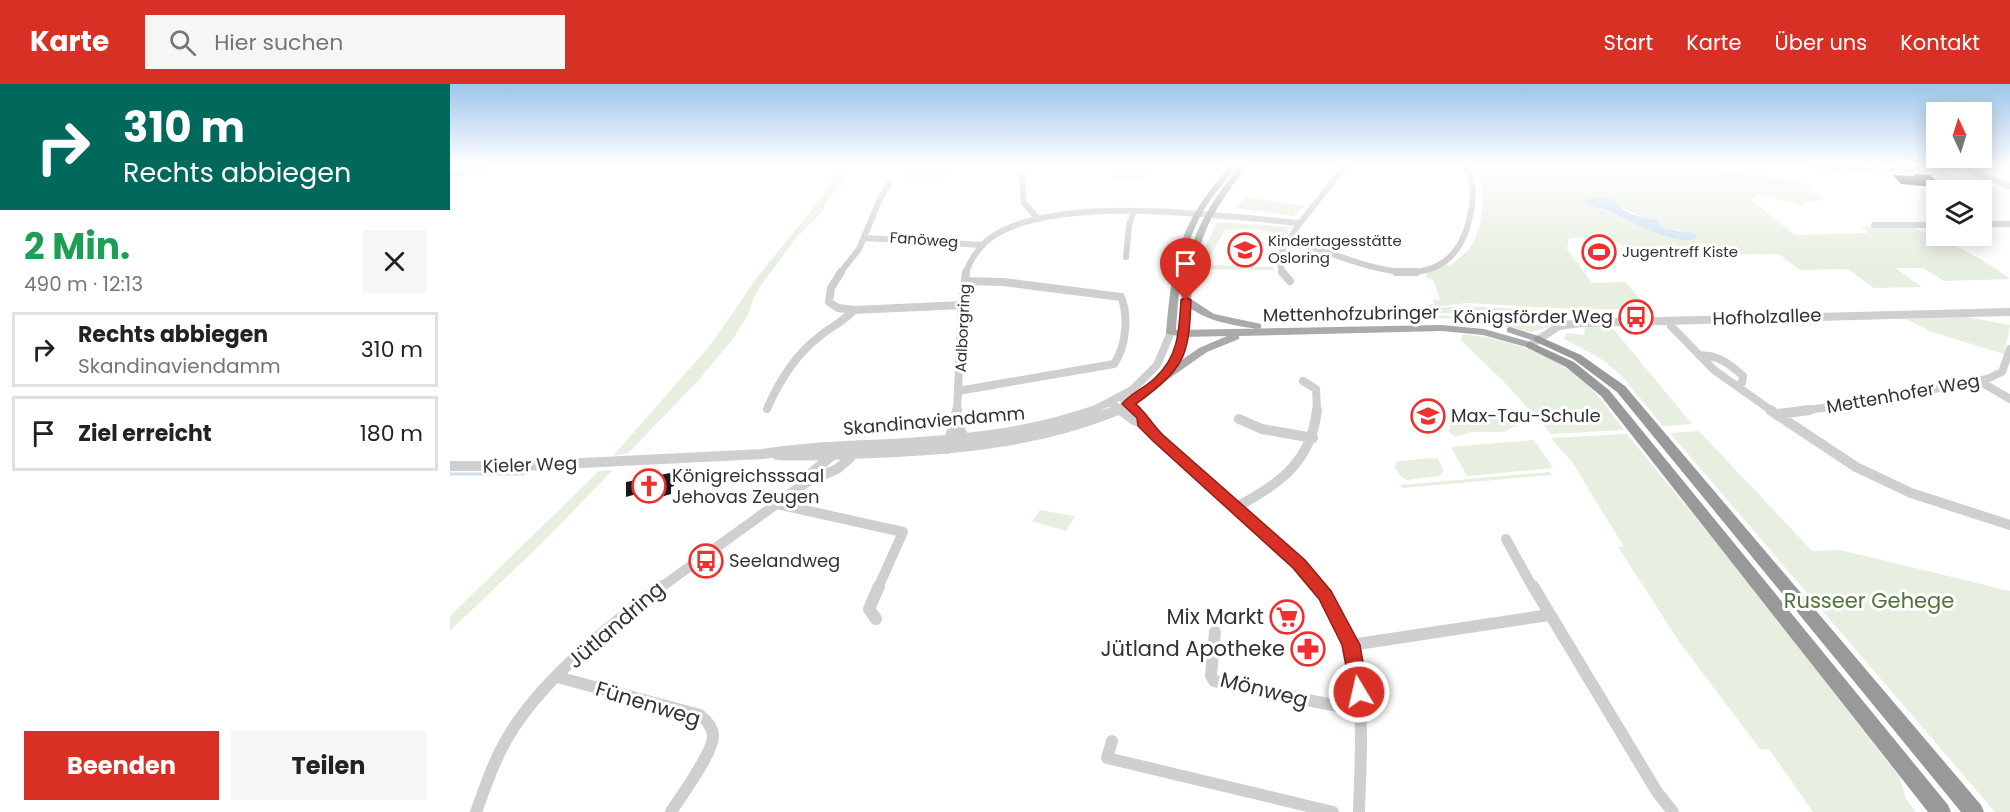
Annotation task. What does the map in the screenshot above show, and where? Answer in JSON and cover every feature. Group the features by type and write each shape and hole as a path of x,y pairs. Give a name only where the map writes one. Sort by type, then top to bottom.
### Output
{"highway":[{"path":"1534,342 1580,370 1611,399 1941,812"},
{"path":"1534,342 1577,357 1620,388 1974,812"}],"main road":[{"name":"Skandinaviendamm","path":"1171,331 1177,260 1195,214 1207,199"},
{"name":"Skandinaviendamm","path":"1186,300 1190,261 1198,232 1217,199"},
{"path":"1186,300 1198,311 1210,317 1263,329"},
{"name":"Mettenhofzubringer","path":"1171,331 1442,328 1484,332 1534,342"},
{"path":"1160,380 1175,372 1190,358 1210,345 1263,329"}],"street":[{"path":"880,199 865,238 828,297 829,302 838,308 854,310 963,305"},
{"path":"1024,199 1024,203 1038,219"},
{"path":"1290,281 1278,263 1281,249 1318,199"},
{"path":"1288,240 1377,269 1403,273 1432,268 1444,262 1459,246 1466,230 1473,199"},
{"path":"1126,257 1129,225 1134,211"},
{"path":"983,244 1004,232 1038,219 1071,213 1134,211 1299,223"},
{"path":"1992,224 2010,224"},
{"path":"1874,225 1926,225"},
{"name":"Fanöweg","path":"865,238 983,244"},
{"name":"Aalborgring","path":"947,445 951,428 956,420 965,281 970,261 983,244"},
{"path":"958,391 1114,364 1121,354 1125,305 1123,299 1118,296 1098,292 1003,282 965,281"},
{"name":"Skandinaviendamm","path":"610,461 763,454 786,456 962,444 1055,432 1087,422 1124,406 1160,380 1179,354 1185,331 1186,300"},
{"path":"767,409 772,395 792,361 854,310"},
{"name":"Hofholzallee","path":"1534,342 1558,326 1581,323 2008,313"},
{"path":"1671,326 1713,370 1827,449 1887,483 1944,505 2010,525"},
{"name":"Skandinaviendamm","path":"962,444 1048,426 1083,415 1114,400 1153,369 1164,353 1171,331"},
{"name":"Mettenhofer Weg","path":"1778,414 1861,404 1979,381 2002,372 2010,349"},
{"path":"1699,355 1713,355 1722,358 1744,378 1742,383 1736,385"},
{"path":"1236,507 1253,499 1291,472 1313,438 1319,420 1316,389 1303,381"},
{"path":"1979,381 2010,399"},
{"path":"1114,400 1124,406 1134,420 1143,423 1299,564 1319,587 1343,626 1351,645 1362,711 1359,812"},
{"name":"Aalborgring","path":"956,420 960,427 962,444"},
{"path":"1239,420 1262,429 1313,438"},
{"name":"Jütlandring","path":"476,812 497,758 510,732 527,708 605,630 679,572 807,482 825,476 843,465 856,450"},
{"name":"Jütlandring","path":"807,482 812,473 835,451"},
{"name":"Kieler Weg","path":"450,466 522,466 610,461"},
{"path":"777,504 903,532 869,609 876,619"},
{"path":"1506,539 1549,615 1657,792 1673,812"},
{"path":"1351,645 1549,615"},
{"name":"Mönweg","path":"1215,632 1211,676 1214,681 1362,711"},
{"name":"Fünenweg","path":"557,677 700,715 710,722 715,734 712,745 671,812"},
{"path":"1112,741 1107,758 1333,812"}],"green space":[{"path":"819,199 829,199 822,212 795,239 759,288 748,315 733,339 696,383 628,453 613,456 711,344 759,275"},
{"path":"1244,199 1304,206 1293,216 1236,208"},
{"path":"1483,199 1750,199 1795,235 1869,233 1861,227 1903,226 1926,232 1926,246 1956,246 2010,279 1944,281 1923,268 1895,268 1922,287 1874,288 1848,269 1800,270 1779,254 1640,256 1606,237 1569,238 1567,249 1592,283 1625,282 1650,309 1574,309 1466,303 1428,308 1427,305 1434,304 1433,300 1440,300 1433,279 1427,278 1425,272 1444,264 1449,266 1468,250 1477,235","holes":["1585,202 1618,206 1646,218 1658,220 1660,227 1685,231 1668,237"]},
{"path":"1776,199 1824,200 1805,202 1800,206"},
{"path":"1217,222 1290,227 1285,236 1254,228 1225,230 1210,256 1208,265 1273,267 1274,270 1199,269 1202,254"},
{"path":"1452,307 1456,311 1461,311 1461,307 1562,311 1350,315"},
{"path":"1564,314 1568,321 1531,332 1469,319 1381,317"},
{"path":"1967,317 2010,325 2004,354 1932,332 1906,319"},
{"path":"1610,325 1692,424 1663,426 1621,375 1600,358 1564,339 1567,333 1584,335 1585,326"},
{"path":"1463,334 1511,343 1556,362 1588,385 1624,430 1551,434 1506,384 1461,340"},
{"path":"1506,416 1515,420 1517,425 1504,432 1472,432 1455,437 1449,432 1450,425 1456,420 1483,420"},
{"name":"Russeer Gehege","path":"1699,431 1812,551 1840,550 2010,591 2010,812 1995,812 1670,433"},
{"path":"1627,434 1745,578 1900,778 1906,799 1916,812 1813,812 1769,749 1760,749 1680,643 1618,547 1624,547 1572,462 1551,438"},
{"path":"1534,440 1553,468 1467,476 1451,447"},
{"path":"1438,459 1444,471 1440,476 1407,480 1395,468 1396,463 1400,461"},
{"path":"613,470 546,539 450,631 450,616 599,471"},
{"path":"1550,472 1552,475 1402,488 1400,485"},
{"path":"1040,510 1075,516 1066,531 1032,521"}],"water":[{"path":"1585,199 1614,200 1622,209 1633,214 1658,220 1660,227 1695,234 1698,237 1680,240 1668,237 1591,205 1585,202"}],"building":[{"name":"Königreichsssaal Jehovas Zeugen","path":"670,473 670,475 674,474 671,494 647,501 647,491 626,497 626,482"}],"waterway":[{"path":"450,474 523,474"}],"place":[{"name":"Kindertagesstätte Osloring","path":"1245,250"},
{"name":"Jugentreff Kiste","path":"1599,252"},
{"name":"Königsförder Weg","path":"1636,317"},
{"name":"Max-Tau-Schule","path":"1428,416"},
{"name":"Königreichsssaal Jehovas Zeugen","path":"649,486"},
{"name":"Seelandweg","path":"706,561"},
{"name":"Mix Markt","path":"1287,617"},
{"name":"Jütland Apotheke","path":"1308,649"}],"route":[{"path":"1186,300 1184,341 1177,358 1152,388 1128,404 1143,417 1143,423 1158,438 1299,564 1325,595 1351,645 1359,692"}]}
